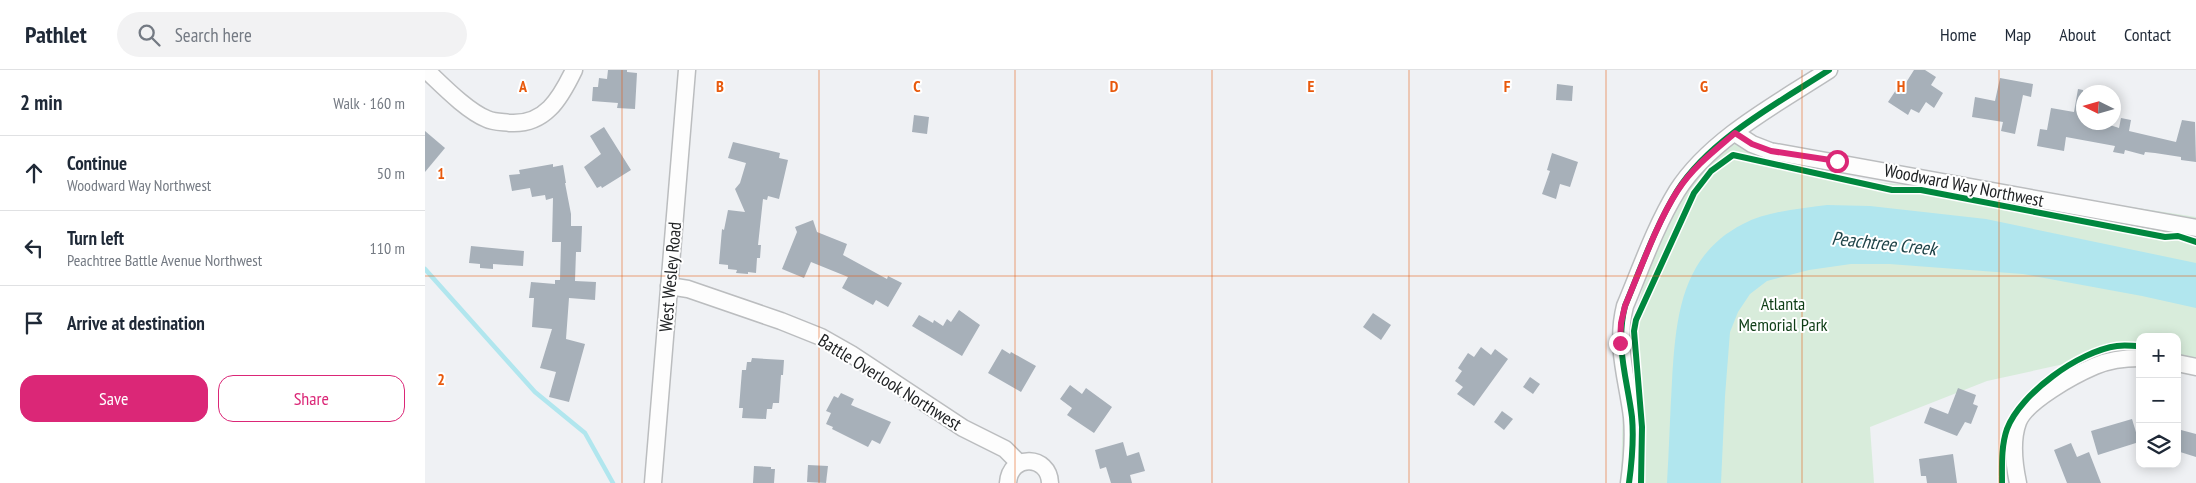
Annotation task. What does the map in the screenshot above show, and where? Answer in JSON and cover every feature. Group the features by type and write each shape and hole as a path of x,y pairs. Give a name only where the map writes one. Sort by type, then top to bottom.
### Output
{"street":[{"path":"426,70 457,98 487,119 516,123 536,120 551,107 564,90 574,70"},
{"name":"West Wesley Road","path":"653,483 687,70"},
{"path":"1629,483 1633,455 1632,419 1620,343 1621,323 1625,306 1666,212 1678,190 1702,160 1735,133 1829,70"},
{"name":"Woodward Way Northwest","path":"1735,133 1752,144 1771,151 2196,228"},
{"name":"Battle Overlook Northwest","path":"669,286 697,292 781,320 821,338 851,354 963,428 1005,449 1019,463"},
{"path":"2018,483 2015,470 2014,439 2019,421 2029,406 2076,375 2095,366 2111,361 2136,358"},
{"path":"2181,364 2196,367"},
{"path":"1008,483 1012,470 1019,463 1027,461 1040,464 1050,475 1050,483"}],"green space":[{"name":"Atlanta Memorial Park","path":"1737,142 1837,179 2080,199 2196,217 2196,367 2181,364 2181,333 2136,333 2136,356 2114,353 1987,381 1870,427 1874,483 1621,483 1624,359 1665,202"}],"water":[{"name":"Peachtree Creek","path":"1827,205 1870,206 1986,219 2196,263 2196,308 2023,274 1889,264 1851,264 1809,270 1767,281 1750,294 1738,312 1730,332 1721,483 1667,483 1676,335 1685,291 1694,271 1706,253 1722,237 1743,224 1773,213"}],"building":[{"path":"608,70 627,70 627,72 637,73 635,109 617,108 618,103 592,101 593,87 598,87 599,78 607,79"},
{"path":"1914,70 1925,70 1936,77 1931,85 1943,93 1934,108 1926,102 1919,113 1911,109 1908,115 1888,102 1898,87 1902,89"},
{"path":"2000,78 2033,84 2031,97 2023,95 2015,134 2001,131 2003,122 1972,117 1975,97 1995,101"},
{"path":"1557,84 1573,86 1572,101 1556,100"},
{"path":"2076,100 2076,130 2121,130 2121,118 2131,120 2129,131 2176,142 2182,120 2195,122 2196,162 2181,160 2181,157 2155,153 2145,152 2144,155 2125,150 2124,154 2113,152 2115,146 2066,137 2064,151 2037,146 2040,129 2047,130 2051,108 2074,112"},
{"path":"914,115 929,117 927,134 912,132"},
{"path":"604,127 631,170 602,188 601,186 597,188 584,167 601,154 590,136"},
{"path":"425,131 445,148 425,172"},
{"path":"733,142 780,153 779,158 788,160 779,199 768,196 767,200 763,199 758,245 761,245 760,258 757,258 756,273 736,273 737,270 728,269 728,265 719,264 722,229 724,230 728,210 745,212 735,189 740,183 746,163 728,158"},
{"path":"1552,153 1578,162 1570,187 1560,184 1556,199 1542,194 1550,171 1547,170"},
{"path":"553,164 553,167 563,165 571,214 571,226 582,226 581,252 576,252 575,281 596,282 595,300 569,298 566,339 585,344 569,402 549,397 556,372 540,368 552,329 532,327 534,298 529,298 531,282 555,284 555,280 560,280 561,242 552,242 553,198 546,200 545,195 532,197 530,188 512,191 509,175 520,174 519,170"},
{"path":"813,220 817,232 847,244 843,255 887,279 888,276 902,283 888,307 876,300 873,305 842,288 848,277 811,262 804,278 782,269 797,232 795,227"},
{"path":"471,246 524,251 523,266 493,264 493,269 480,268 480,264 469,263"},
{"path":"959,310 980,325 962,356 912,326 919,315 933,323 934,320 943,326 947,319 951,322"},
{"path":"1373,313 1391,325 1381,340 1363,327"},
{"path":"1481,347 1491,355 1495,349 1508,359 1474,406 1457,394 1463,387 1455,381 1462,371 1458,368 1468,353 1474,357"},
{"path":"1002,349 1036,366 1021,392 988,373"},
{"path":"752,358 784,360 779,403 773,403 772,409 767,409 766,419 742,418 743,408 739,408 742,370 746,370 747,362 751,362"},
{"path":"1530,377 1540,384 1533,394 1523,387"},
{"path":"1070,385 1082,394 1086,388 1112,407 1094,433 1067,415 1072,408 1060,399"},
{"path":"1958,388 1976,395 1973,404 1978,406 1971,424 1965,422 1957,436 1924,423 1930,407 1948,414"},
{"path":"841,393 854,399 851,405 891,422 880,444 872,440 868,447 832,429 833,427 826,424 831,413 826,411 834,396 838,398"},
{"path":"1502,411 1513,419 1504,430 1494,422"},
{"path":"2132,419 2136,432 2136,443 2098,455 2091,431"},
{"path":"2181,430 2196,434 2196,457 2181,452"},
{"path":"1123,442 1127,456 1139,452 1145,471 1130,475 1132,483 1111,483 1106,467 1100,469 1095,450"},
{"path":"2071,443 2077,457 2089,452 2101,483 2067,483 2054,450"},
{"path":"1953,454 1957,483 1927,483 1926,476 1921,476 1919,459"},
{"path":"808,465 828,466 826,483 807,482"},
{"path":"754,466 775,469 774,483 753,483"}],"waterway":[{"path":"425,269 535,392 585,433 613,483"}],"cycle path":[{"path":"1629,483 1633,425 1623,362 1622,321 1625,306 1662,219 1677,191 1707,155 1746,123 1829,70"},
{"path":"1641,483 1642,427 1634,331 1636,320 1694,193 1711,171 1733,155 1892,190 1921,190 2165,237 2178,236 2196,242"},
{"path":"2002,483 2005,436 2014,416 2024,402 2053,376 2086,356 2117,346 2136,346"}],"route":[{"path":"1620,343 1621,323 1625,306 1666,212 1678,190 1702,160 1735,133 1752,144 1771,151 1837,161"}]}
